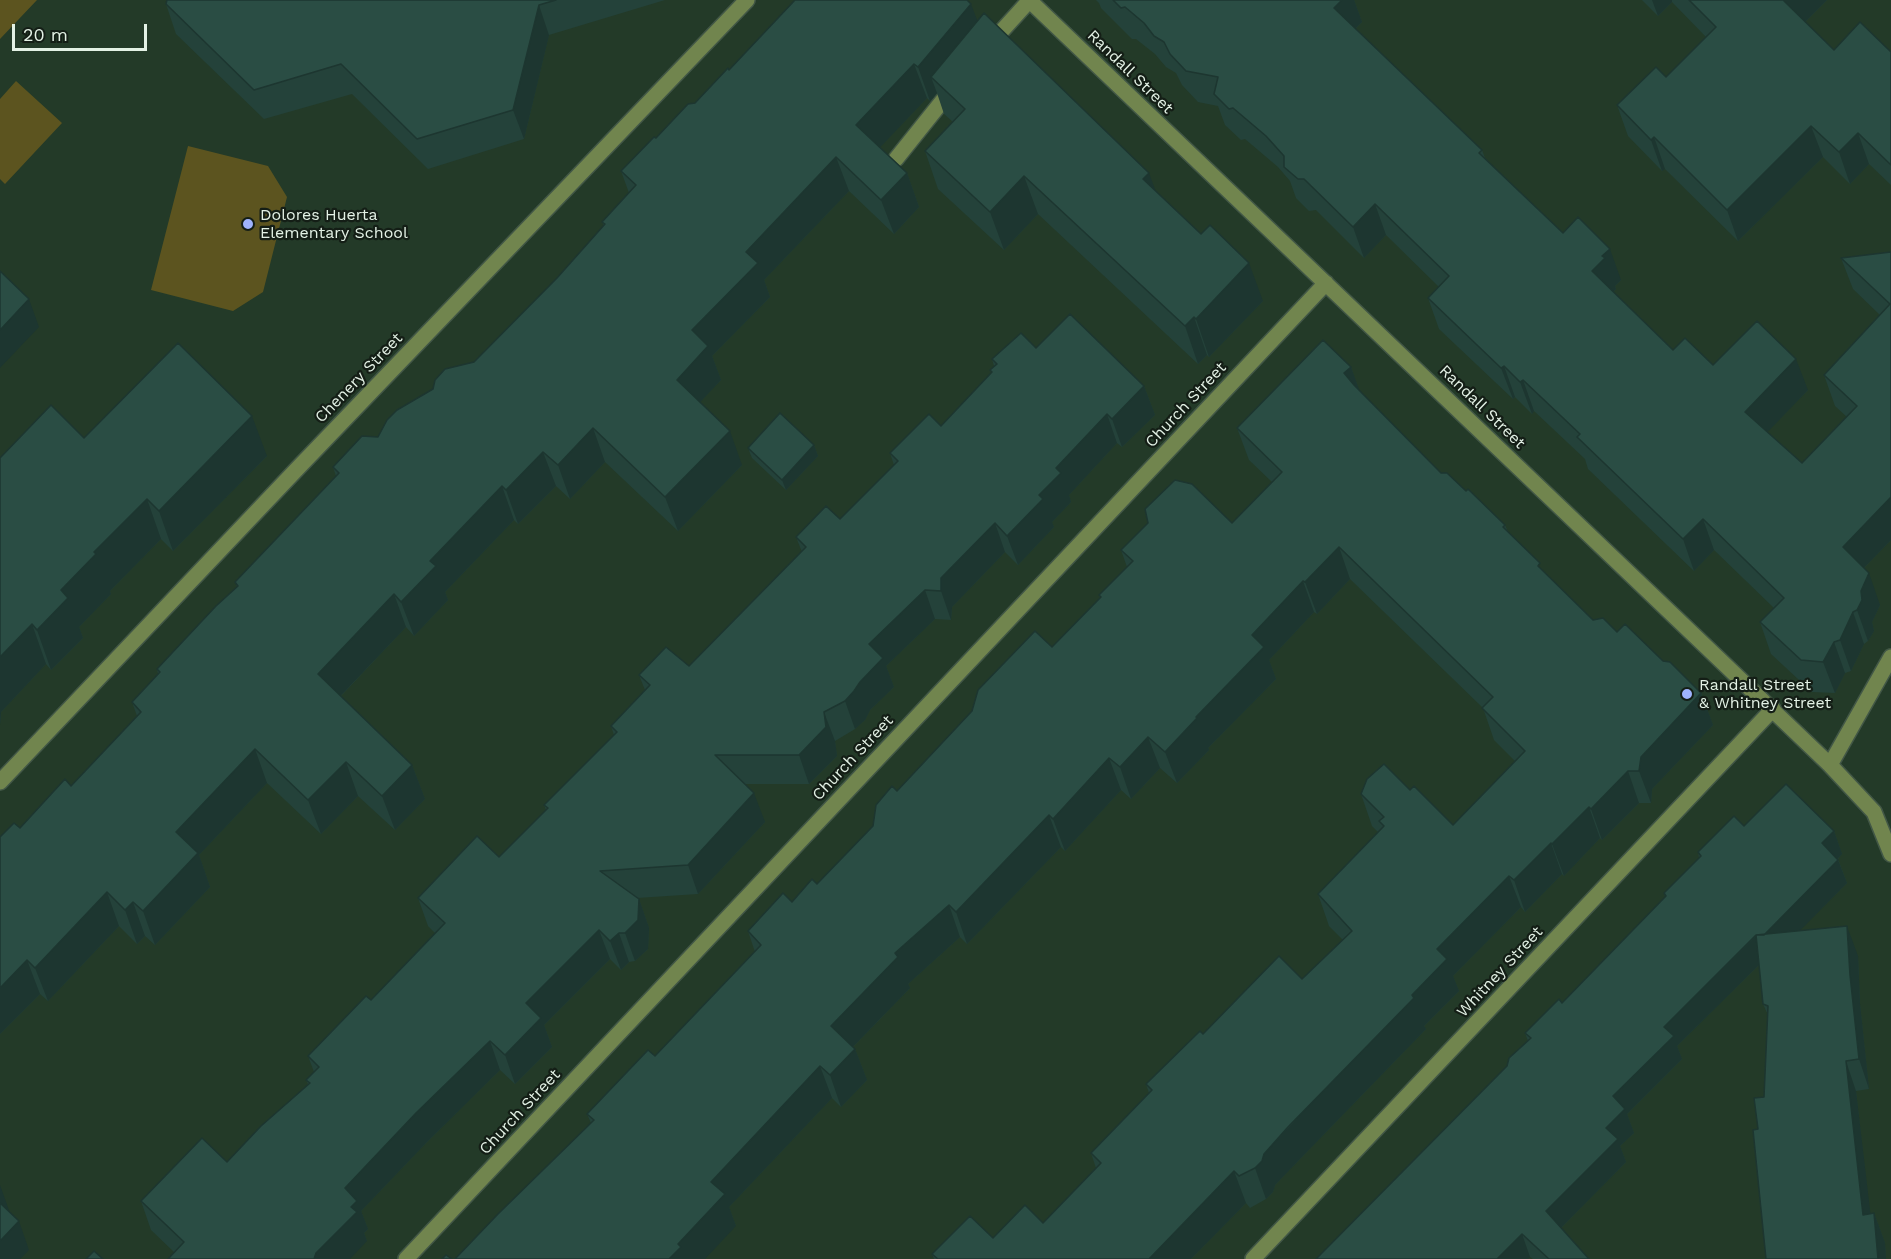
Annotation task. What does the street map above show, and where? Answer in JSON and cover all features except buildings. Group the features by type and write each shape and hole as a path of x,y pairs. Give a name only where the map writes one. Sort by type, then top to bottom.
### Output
{"street":[{"name":"Chenery Street","path":"0,782 747,0"},
{"path":"982,54 1029,0"},
{"name":"Randall Street","path":"1029,0 1830,765 1874,812 1891,854"},
{"path":"896,159 961,78"},
{"name":"Church Street","path":"406,1259 1326,283"},
{"path":"1830,765 1891,657"},
{"name":"Whitney Street","path":"1253,1259 1773,709"}],"shaded area":[{"path":"0,0 37,0 0,39"},
{"path":"16,81 62,123 5,184 0,179 0,99"},
{"path":"188,146 268,166 287,197 263,292 233,311 151,290"}],"place":[{"name":"Dolores Huerta Elementary School","path":"248,224"},
{"name":"Randall Street & Whitney Street","path":"1687,694"}]}
